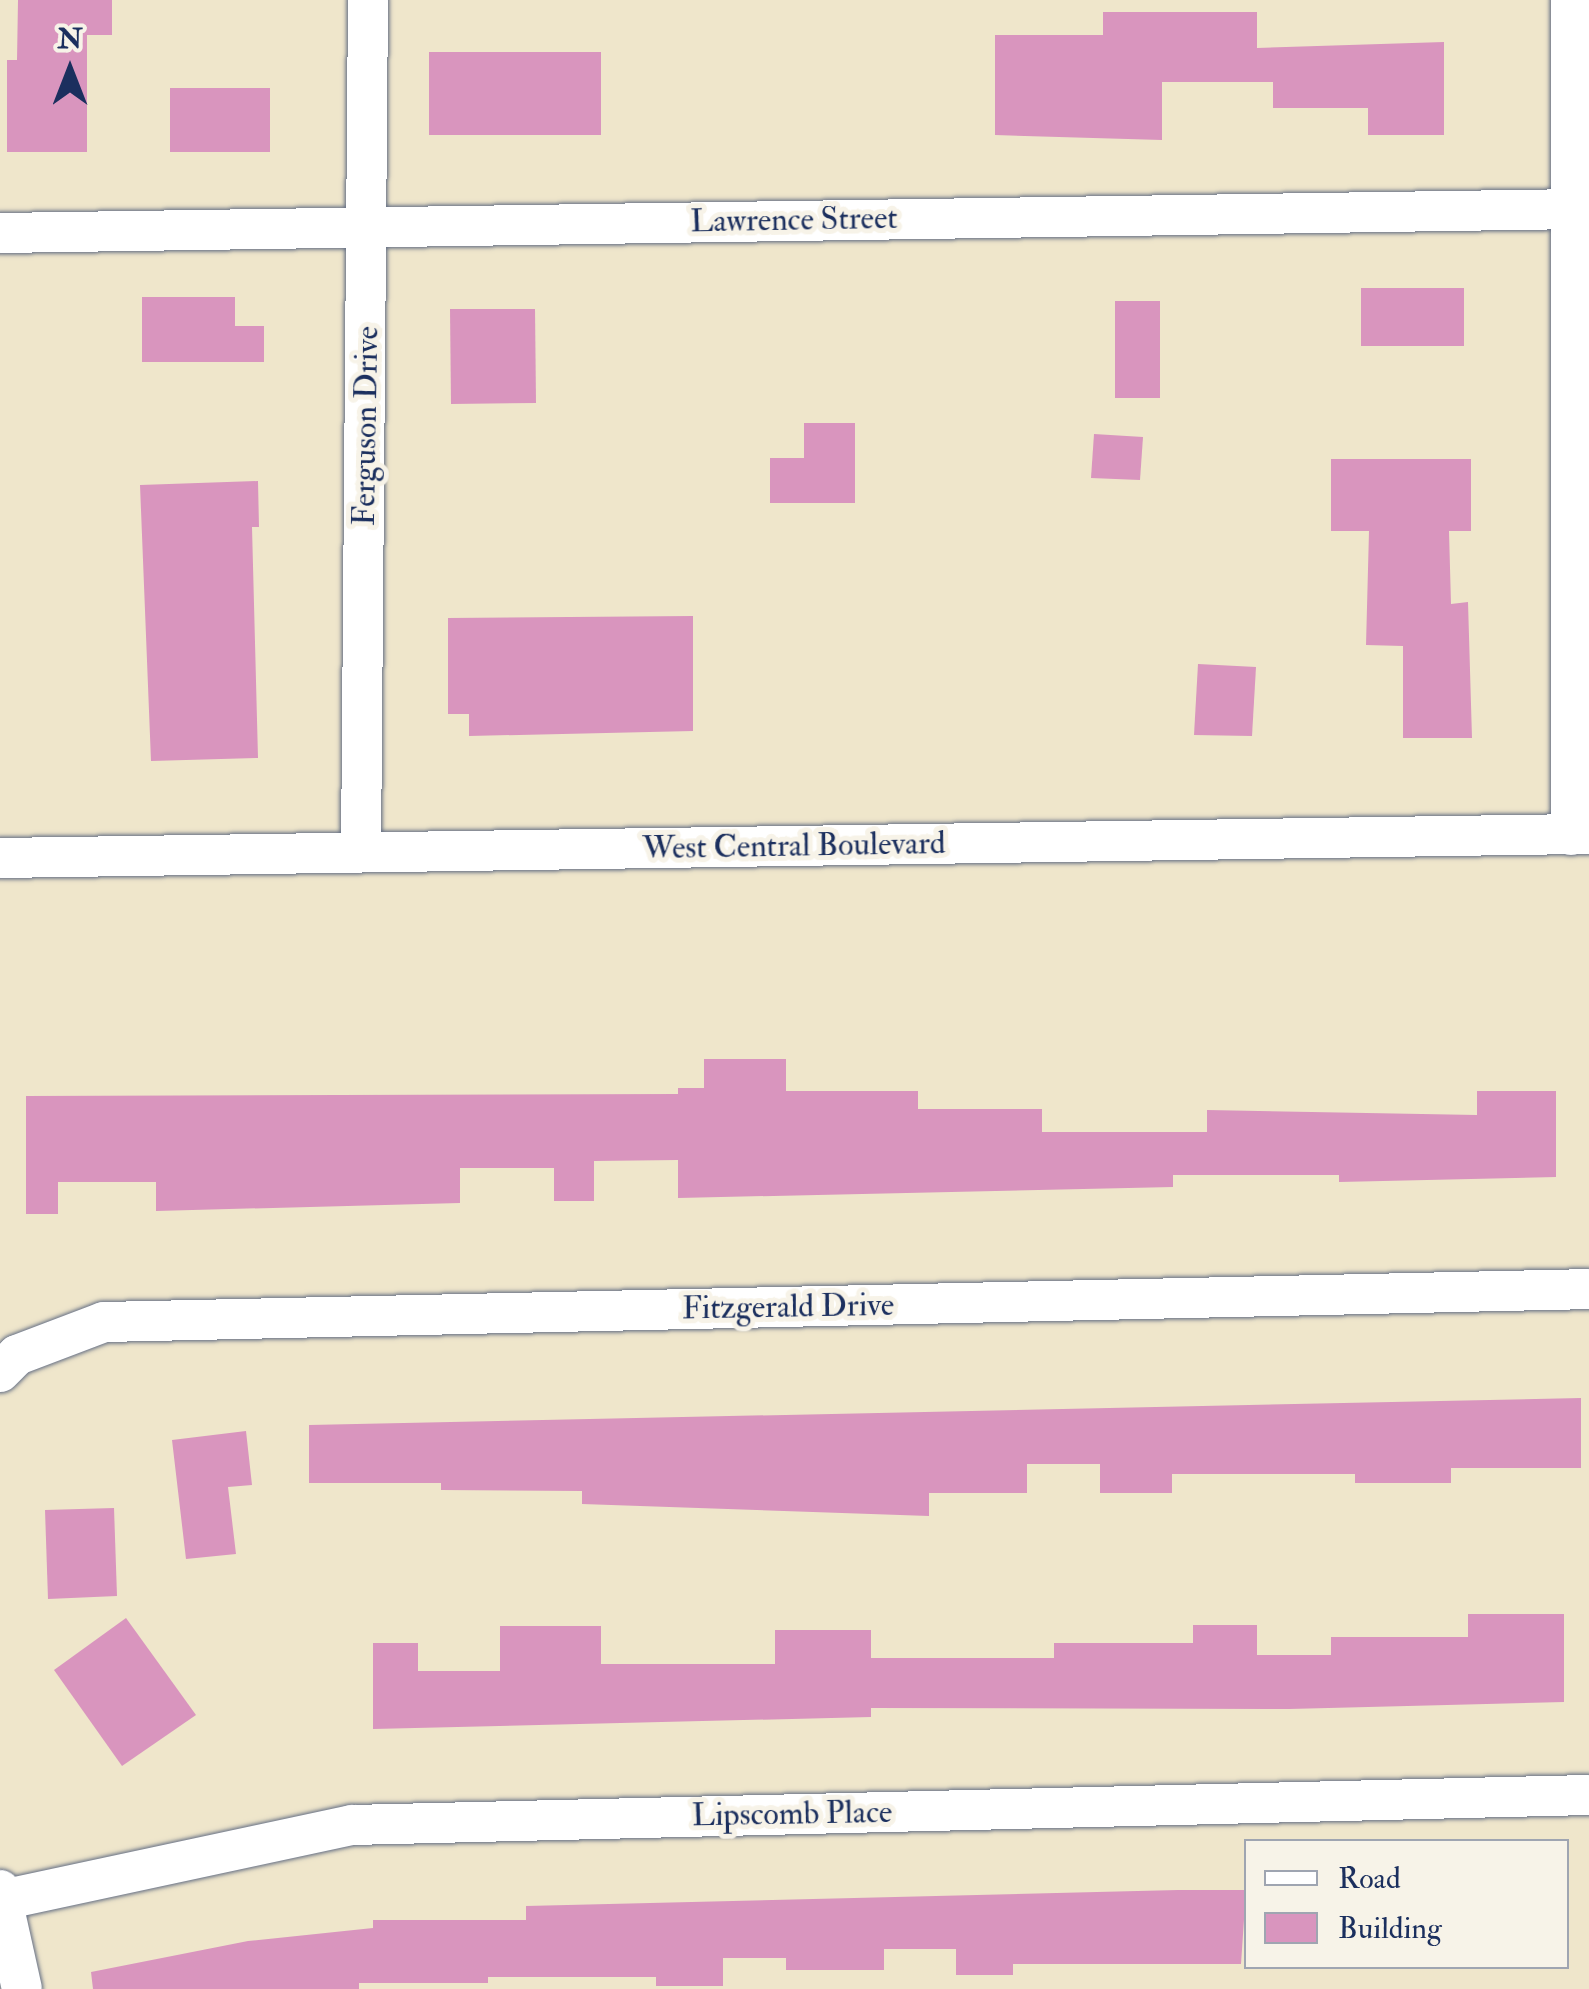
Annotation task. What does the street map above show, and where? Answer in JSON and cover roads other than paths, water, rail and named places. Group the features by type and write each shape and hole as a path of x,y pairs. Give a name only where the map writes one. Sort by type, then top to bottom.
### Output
{"street":[{"name":"Ferguson Drive","path":"362,852 368,0"},
{"path":"1570,0 1580,210 1580,834"},
{"name":"Lawrence Street","path":"0,232 1580,210"},
{"name":"West Central Boulevard","path":"0,858 1580,834"},
{"name":"Fitzgerald Drive","path":"0,1372 17,1355 104,1322 1589,1289"},
{"name":"Lipscomb Place","path":"1,1895 352,1825 1589,1794"},
{"path":"1,1895 22,1989"}]}
